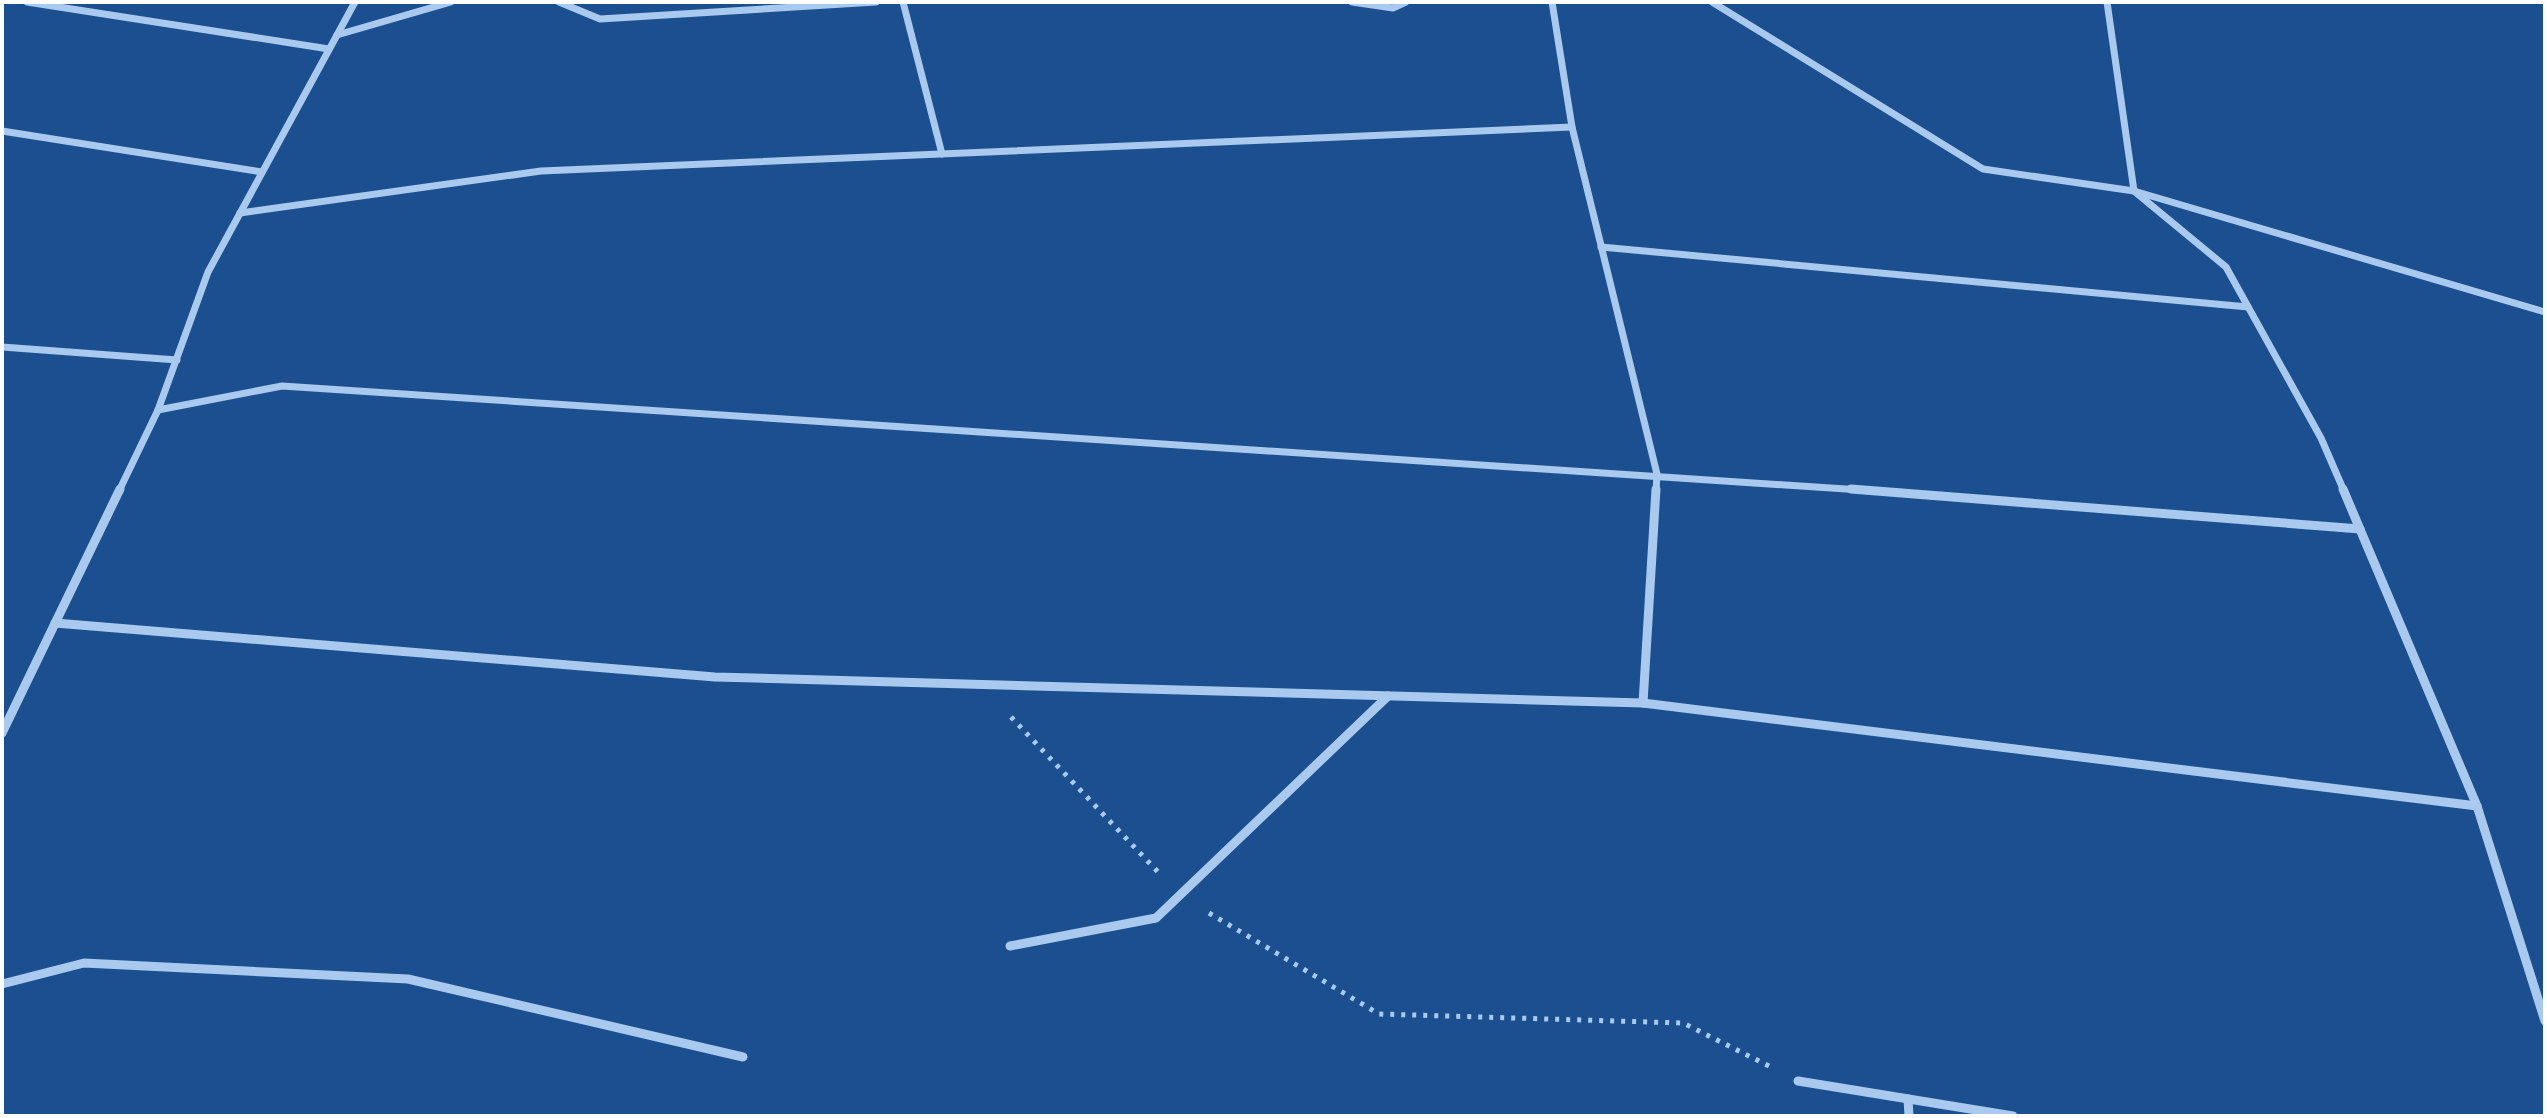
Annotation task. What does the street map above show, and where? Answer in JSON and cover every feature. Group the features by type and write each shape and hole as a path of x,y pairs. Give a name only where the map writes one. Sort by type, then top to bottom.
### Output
{"street":[{"path":"27,2 329,49"},
{"path":"2,733 158,410 208,272 355,2"},
{"path":"337,35 451,2"},
{"path":"559,2 600,19 876,2"},
{"path":"903,2 942,154"},
{"path":"1352,2 1393,8 1406,2"},
{"path":"1381,2 1393,8"},
{"path":"1552,2 1572,127 1657,474 1643,703"},
{"path":"1712,2 1983,169 2134,191 2545,312"},
{"path":"2107,2 2134,191 2226,267 2321,438 2477,806 2545,1021"},
{"path":"240,213 541,171 1572,127"},
{"path":"2,131 262,172"},
{"path":"1601,247 2248,307"},
{"path":"2,347 177,360"},
{"path":"158,410 282,386 1657,474 2360,529"},
{"path":"55,623 715,677 1643,703 2477,806"},
{"path":"1010,946 1156,918 1388,696"},
{"path":"2,984 84,963 408,979 743,1057"},
{"path":"1798,1081 2013,1116"},
{"path":"1908,1099 1909,1116"}],"path":[{"path":"980,684 1181,895 1379,1014 1683,1023 1798,1081"}]}
